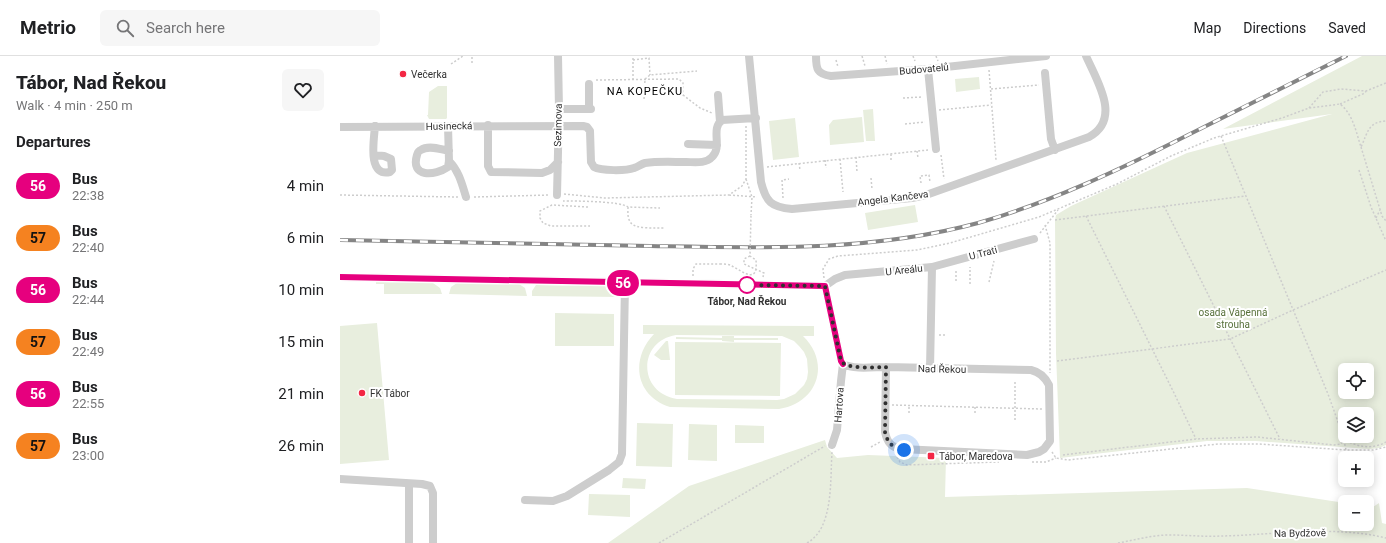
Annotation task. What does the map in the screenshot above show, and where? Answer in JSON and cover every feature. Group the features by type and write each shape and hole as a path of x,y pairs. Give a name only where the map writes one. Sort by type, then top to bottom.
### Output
{"street":[{"name":"Sezimova","path":"557,196 559,125 558,56"},
{"path":"749,56 761,167 761,182 764,194"},
{"name":"Budovatelů","path":"816,56 816,66 818,70 822,74 831,76 928,69 1046,56"},
{"name":"Angela Kančeva","path":"764,194 774,205 792,209 912,198 926,195 1083,140 1094,134 1100,128 1104,122 1106,110 1103,97 1086,56"},
{"path":"928,69 936,149"},
{"path":"1045,73 1051,139 1055,150"},
{"path":"559,109 590,109 589,84"},
{"path":"688,144 717,145 716,130 718,124 718,95"},
{"path":"718,119 756,118"},
{"path":"488,125 488,166 491,172 538,174 550,170 558,162"},
{"name":"Husinecká","path":"340,127 488,125 583,126 587,127 590,131 592,165 596,169 630,169 645,163 706,161 715,154 717,145"},
{"path":"374,155 375,126"},
{"path":"448,126 449,150 449,165 446,168 430,174 422,172 416,164 418,153 423,148 449,150"},
{"path":"449,161 455,167 461,179 466,197"},
{"name":"U Trati","path":"932,267 1034,239"},
{"name":"U Areálu","path":"825,286 835,279 845,275 932,267 930,369"},
{"path":"340,277 825,286 841,361 843,364"},
{"path":"525,500 553,501 567,496 609,470 619,462 622,454 625,283"},
{"name":"Nad Řekou","path":"843,364 851,367 1031,370 1041,374 1050,385"},
{"name":"Hartova","path":"833,444 838,430 843,364"},
{"path":"886,367 885,432 888,441 892,446 901,450 1035,454 1044,449 1050,441 1050,385"},
{"path":"340,480 422,484 430,486 433,493 433,543"},
{"path":"409,484 409,543"}],"path":[{"path":"451,64 463,56"},
{"path":"472,56 472,63"},
{"path":"633,56 633,80"},
{"path":"862,56 866,68"},
{"path":"885,56 888,66"},
{"path":"913,56 915,63"},
{"path":"936,56 938,61"},
{"path":"633,60 649,58 650,76"},
{"path":"836,60 839,71"},
{"path":"989,62 996,160"},
{"path":"644,99 645,80 650,76 697,71"},
{"path":"589,84 591,80 679,79 683,84 683,95 718,119"},
{"path":"991,89 1046,84"},
{"path":"825,286 823,270 829,259 838,256 917,250 950,243 1039,218 1117,184 1171,156 1214,138 1282,118 1309,108 1340,104 1365,93 1366,91 1386,84"},
{"path":"1309,108 1322,92 1341,89 1366,91"},
{"path":"903,98 922,97"},
{"path":"1340,104 1354,124 1380,210 1386,221"},
{"path":"938,110 992,105"},
{"path":"729,195 742,186 746,180 746,119"},
{"path":"1361,147 1371,126 1377,121 1386,121"},
{"path":"905,124 925,122"},
{"path":"1221,136 1328,394 1338,422"},
{"path":"761,167 936,149"},
{"path":"917,151 918,158"},
{"path":"891,154 891,161"},
{"path":"856,158 858,172"},
{"path":"840,159 844,192"},
{"path":"825,160 826,168"},
{"path":"799,163 800,170"},
{"path":"1359,170 1371,207 1386,241"},
{"path":"921,183 920,176 924,175 929,175 930,182"},
{"path":"871,178 872,189"},
{"path":"783,198 782,180 789,179"},
{"path":"746,180 752,197 750,256"},
{"path":"340,195 466,197 557,196 605,198 729,195 758,197 764,194"},
{"path":"557,196 625,205 628,207 660,208"},
{"path":"1055,220 1245,196"},
{"path":"588,207 552,205 540,211 539,214 543,223 551,226 590,226"},
{"path":"1164,206 1280,440"},
{"path":"628,207 628,218 631,224 636,226 664,228"},
{"path":"1034,239 1060,208"},
{"path":"1376,218 1380,210"},
{"path":"1086,216 1196,439"},
{"path":"1045,225 1050,243 1050,385"},
{"path":"693,284 693,269 694,265 698,263 732,266 748,275 751,275 756,270 757,261 755,258 750,256"},
{"path":"750,256 744,259 744,264 764,273 764,278"},
{"path":"989,282 994,261"},
{"path":"970,267 970,284"},
{"path":"1057,361 1230,339 1386,270"},
{"path":"956,271 956,283"},
{"path":"935,335 946,335"},
{"path":"1015,382 1015,420"},
{"path":"890,405 1048,409"},
{"path":"909,406 909,413"},
{"path":"975,407 975,413"},
{"path":"1063,456 1196,439 1257,437 1334,445 1342,443"},
{"path":"1050,441 1053,454 1056,458"},
{"path":"1353,443 1359,446 1370,447 1381,445 1386,442"},
{"path":"1344,443 1346,450"},
{"path":"659,543 821,447 833,444 828,513 823,526 812,541 807,543"},
{"path":"871,447 877,444"},
{"path":"1030,462 1046,462 1056,458 1068,460 1218,444 1259,444 1346,450 1373,450 1386,447"},
{"path":"897,458 900,462 907,465 999,462"},
{"name":"Na Bydžově","path":"1118,543 1158,536 1221,536 1278,533 1348,532 1386,538"}],"green space":[{"name":"osada Vápenná strouha","path":"1362,56 1386,56 1386,445 1379,448 1369,449 1256,441 1207,441 1060,458 1056,353 1056,215 1071,206 1187,153 1332,114 1223,129"},
{"path":"979,77 980,89 956,92 955,79"},
{"path":"438,86 447,86 447,118 429,119 427,115 429,92"},
{"path":"873,109 875,141 866,141 863,110"},
{"path":"862,117 864,142 830,145 829,125 833,120"},
{"path":"795,118 799,157 773,160 769,121"},
{"path":"915,205 918,222 868,230 865,213"},
{"path":"376,281 433,283 440,288 442,294 384,294 384,284 376,284"},
{"path":"457,283 519,284 525,288 527,296 449,294 451,287"},
{"path":"536,285 609,286 617,289 620,292 621,297 532,296 532,291"},
{"path":"555,313 614,314 614,346 555,346"},
{"name":"FK Tábor","path":"377,323 389,460 340,464 340,326"},
{"path":"643,325 814,326 814,336 803,336 812,347 817,358 818,369 816,380 811,390 803,399 792,405 779,409 670,407 658,402 643,386 639,365 641,354 646,344 654,334 643,334","holes":["676,335 782,336 794,341 804,352 807,359 808,372 804,385 795,394 784,399 677,399 664,394 655,387 649,377 647,367 649,356 654,347 663,339"]},
{"path":"722,336 734,336 734,338 778,338 778,340 734,340 734,342 722,340 676,339 676,337 722,338"},
{"path":"666,341 668,341 670,360 661,360 654,355"},
{"path":"675,342 781,343 780,396 675,395"},
{"path":"637,423 673,424 672,467 636,466"},
{"path":"689,424 717,425 717,461 688,460"},
{"path":"735,425 764,426 764,443 735,443"},
{"path":"825,440 827,447 837,458 868,455 946,458 945,497 1247,488 1338,502 1338,531 1374,531 1374,506 1379,503 1382,523 1386,524 1386,543 608,543 689,486"},
{"path":"623,478 646,479 645,489 622,488"},
{"path":"589,494 630,495 630,517 588,515"}],"railway":[{"path":"340,240 691,247 774,247 856,244 938,232 1005,215 1110,173 1346,56"}],"bus line":[{"name":"56","path":"340,277 825,286 841,361 843,364"}],"place":[{"name":"Večerka","path":"403,74"},
{"name":"Tábor, Nad Řekou","path":"747,285"},
{"name":"FK Tábor","path":"362,393"},
{"name":"Tábor, Maredova","path":"931,456"}],"district":[{"name":"NA KOPEČKU","path":"645,91"}],"route":[{"path":"747,285 825,286 841,361 843,364 851,367 886,367 886,438 895,448 904,450"}]}
